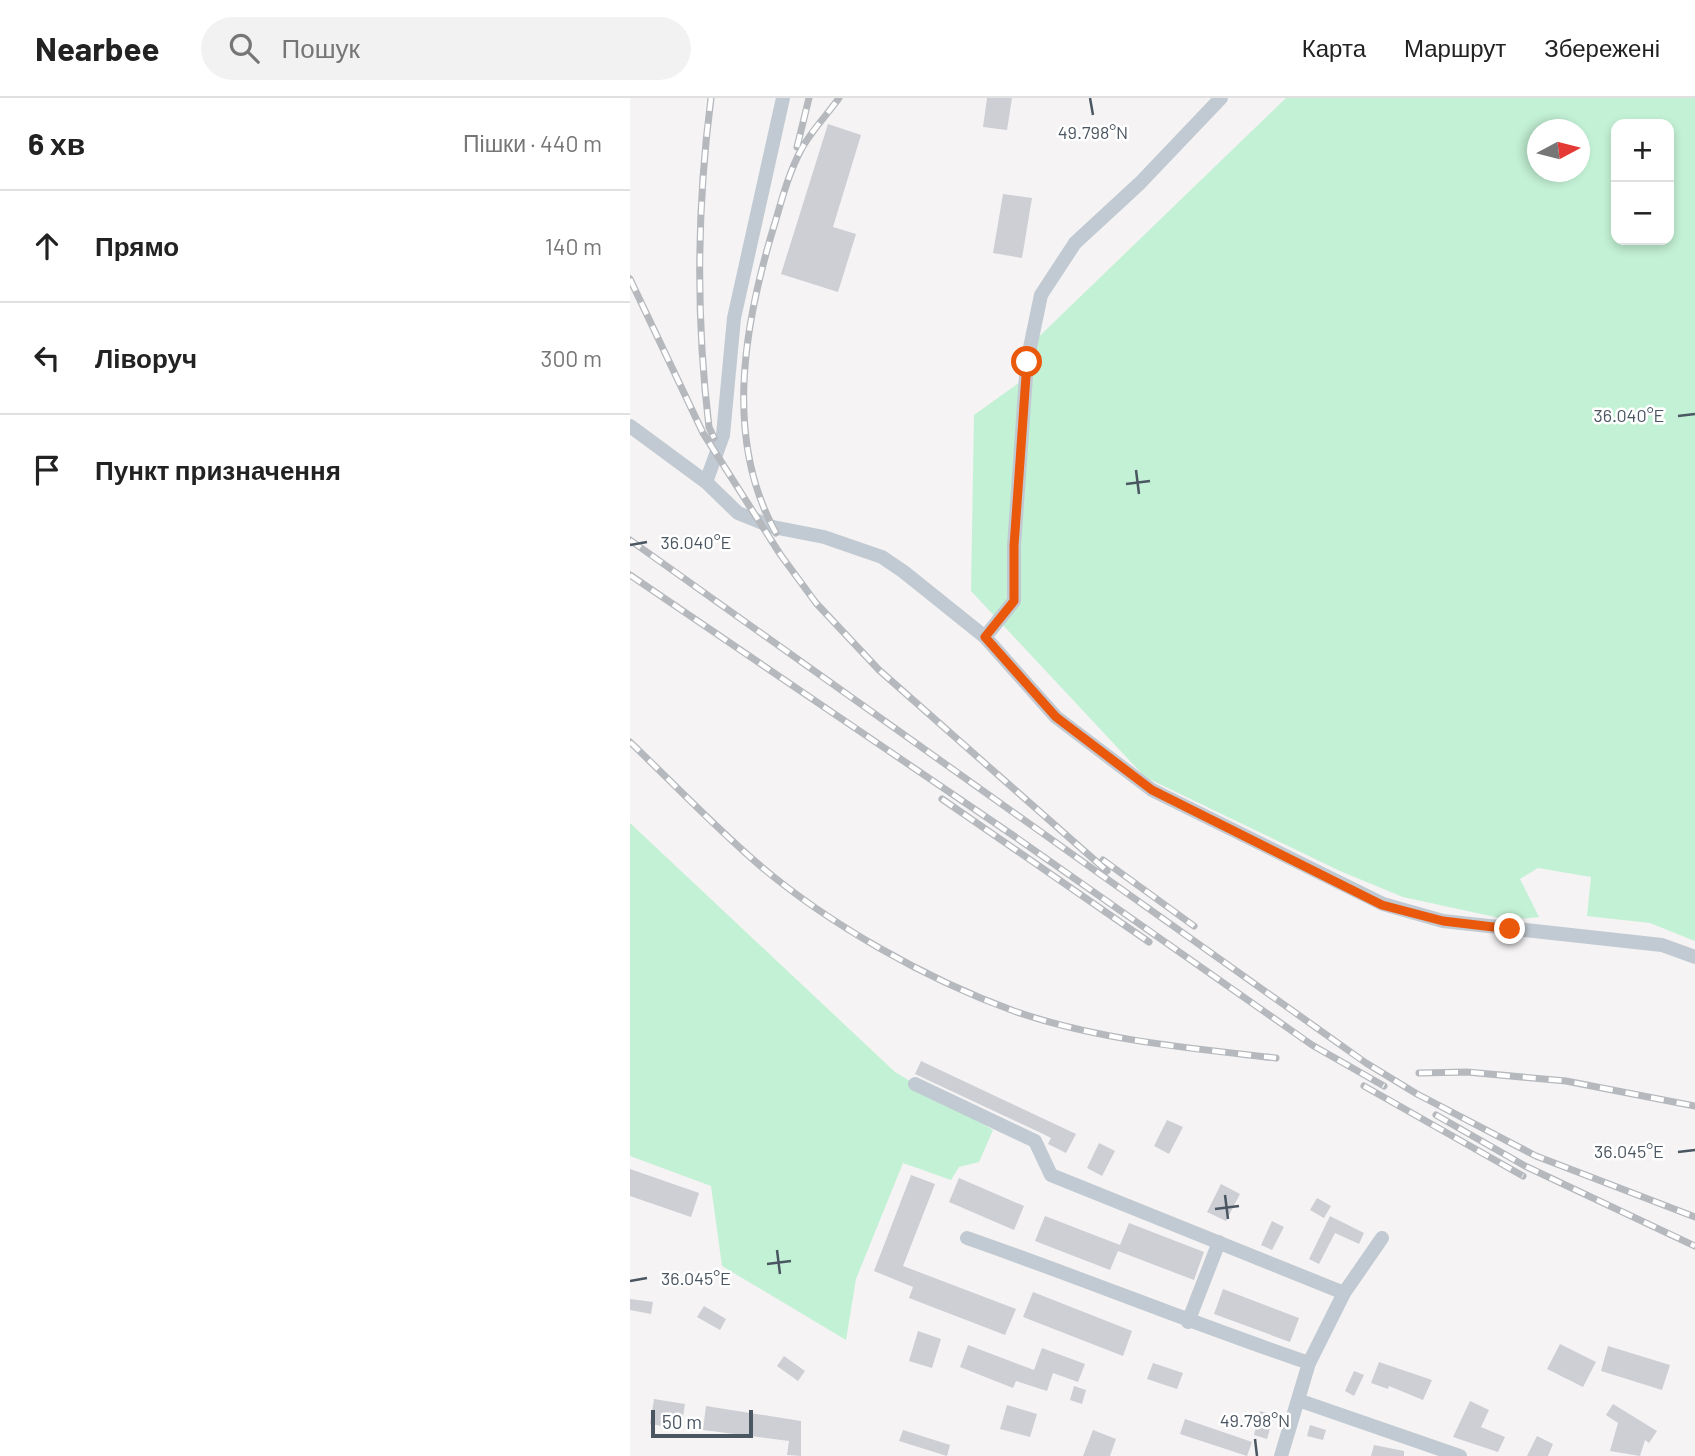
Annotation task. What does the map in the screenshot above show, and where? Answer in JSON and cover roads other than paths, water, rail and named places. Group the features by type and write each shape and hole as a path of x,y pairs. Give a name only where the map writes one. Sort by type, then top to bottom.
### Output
{"street":[{"path":"706,482 723,435 734,318 783,98"},
{"path":"985,637 1014,601 1014,546 1027,362 1041,295 1075,243 1140,183 1221,98"},
{"path":"630,426 706,482 738,513 760,523 824,537 882,557 985,637 1056,717 1152,790 1382,905 1443,921 1662,945 1695,957"},
{"path":"915,1084 1035,1141 1051,1175 1344,1293"},
{"path":"967,1238 1070,1274 1188,1322 1309,1363"},
{"path":"1281,1456 1309,1363 1344,1293 1382,1238"},
{"path":"1188,1322 1219,1242"},
{"path":"1298,1400 1460,1456"}],"railway":[{"path":"711,98 703,180 700,304 709,427 714,438"},
{"path":"797,147 809,98"},
{"path":"776,533 760,498 750,461 745,424 747,348 761,273 788,181 805,143 839,98"},
{"path":"630,279 703,433 780,554 816,603 879,670 1107,871"},
{"path":"630,540 1366,1063 1417,1094 1536,1156 1695,1217"},
{"path":"630,575 1014,836 1312,1045 1384,1086"},
{"path":"630,742 724,834 785,886 879,948 947,983 1014,1011 1078,1029 1144,1042 1276,1058"},
{"path":"942,799 1149,942"},
{"path":"1103,860 1194,926"},
{"path":"1419,1073 1467,1072 1566,1081 1695,1106"},
{"path":"1364,1086 1523,1176"},
{"path":"1436,1115 1525,1166 1695,1246"}]}
